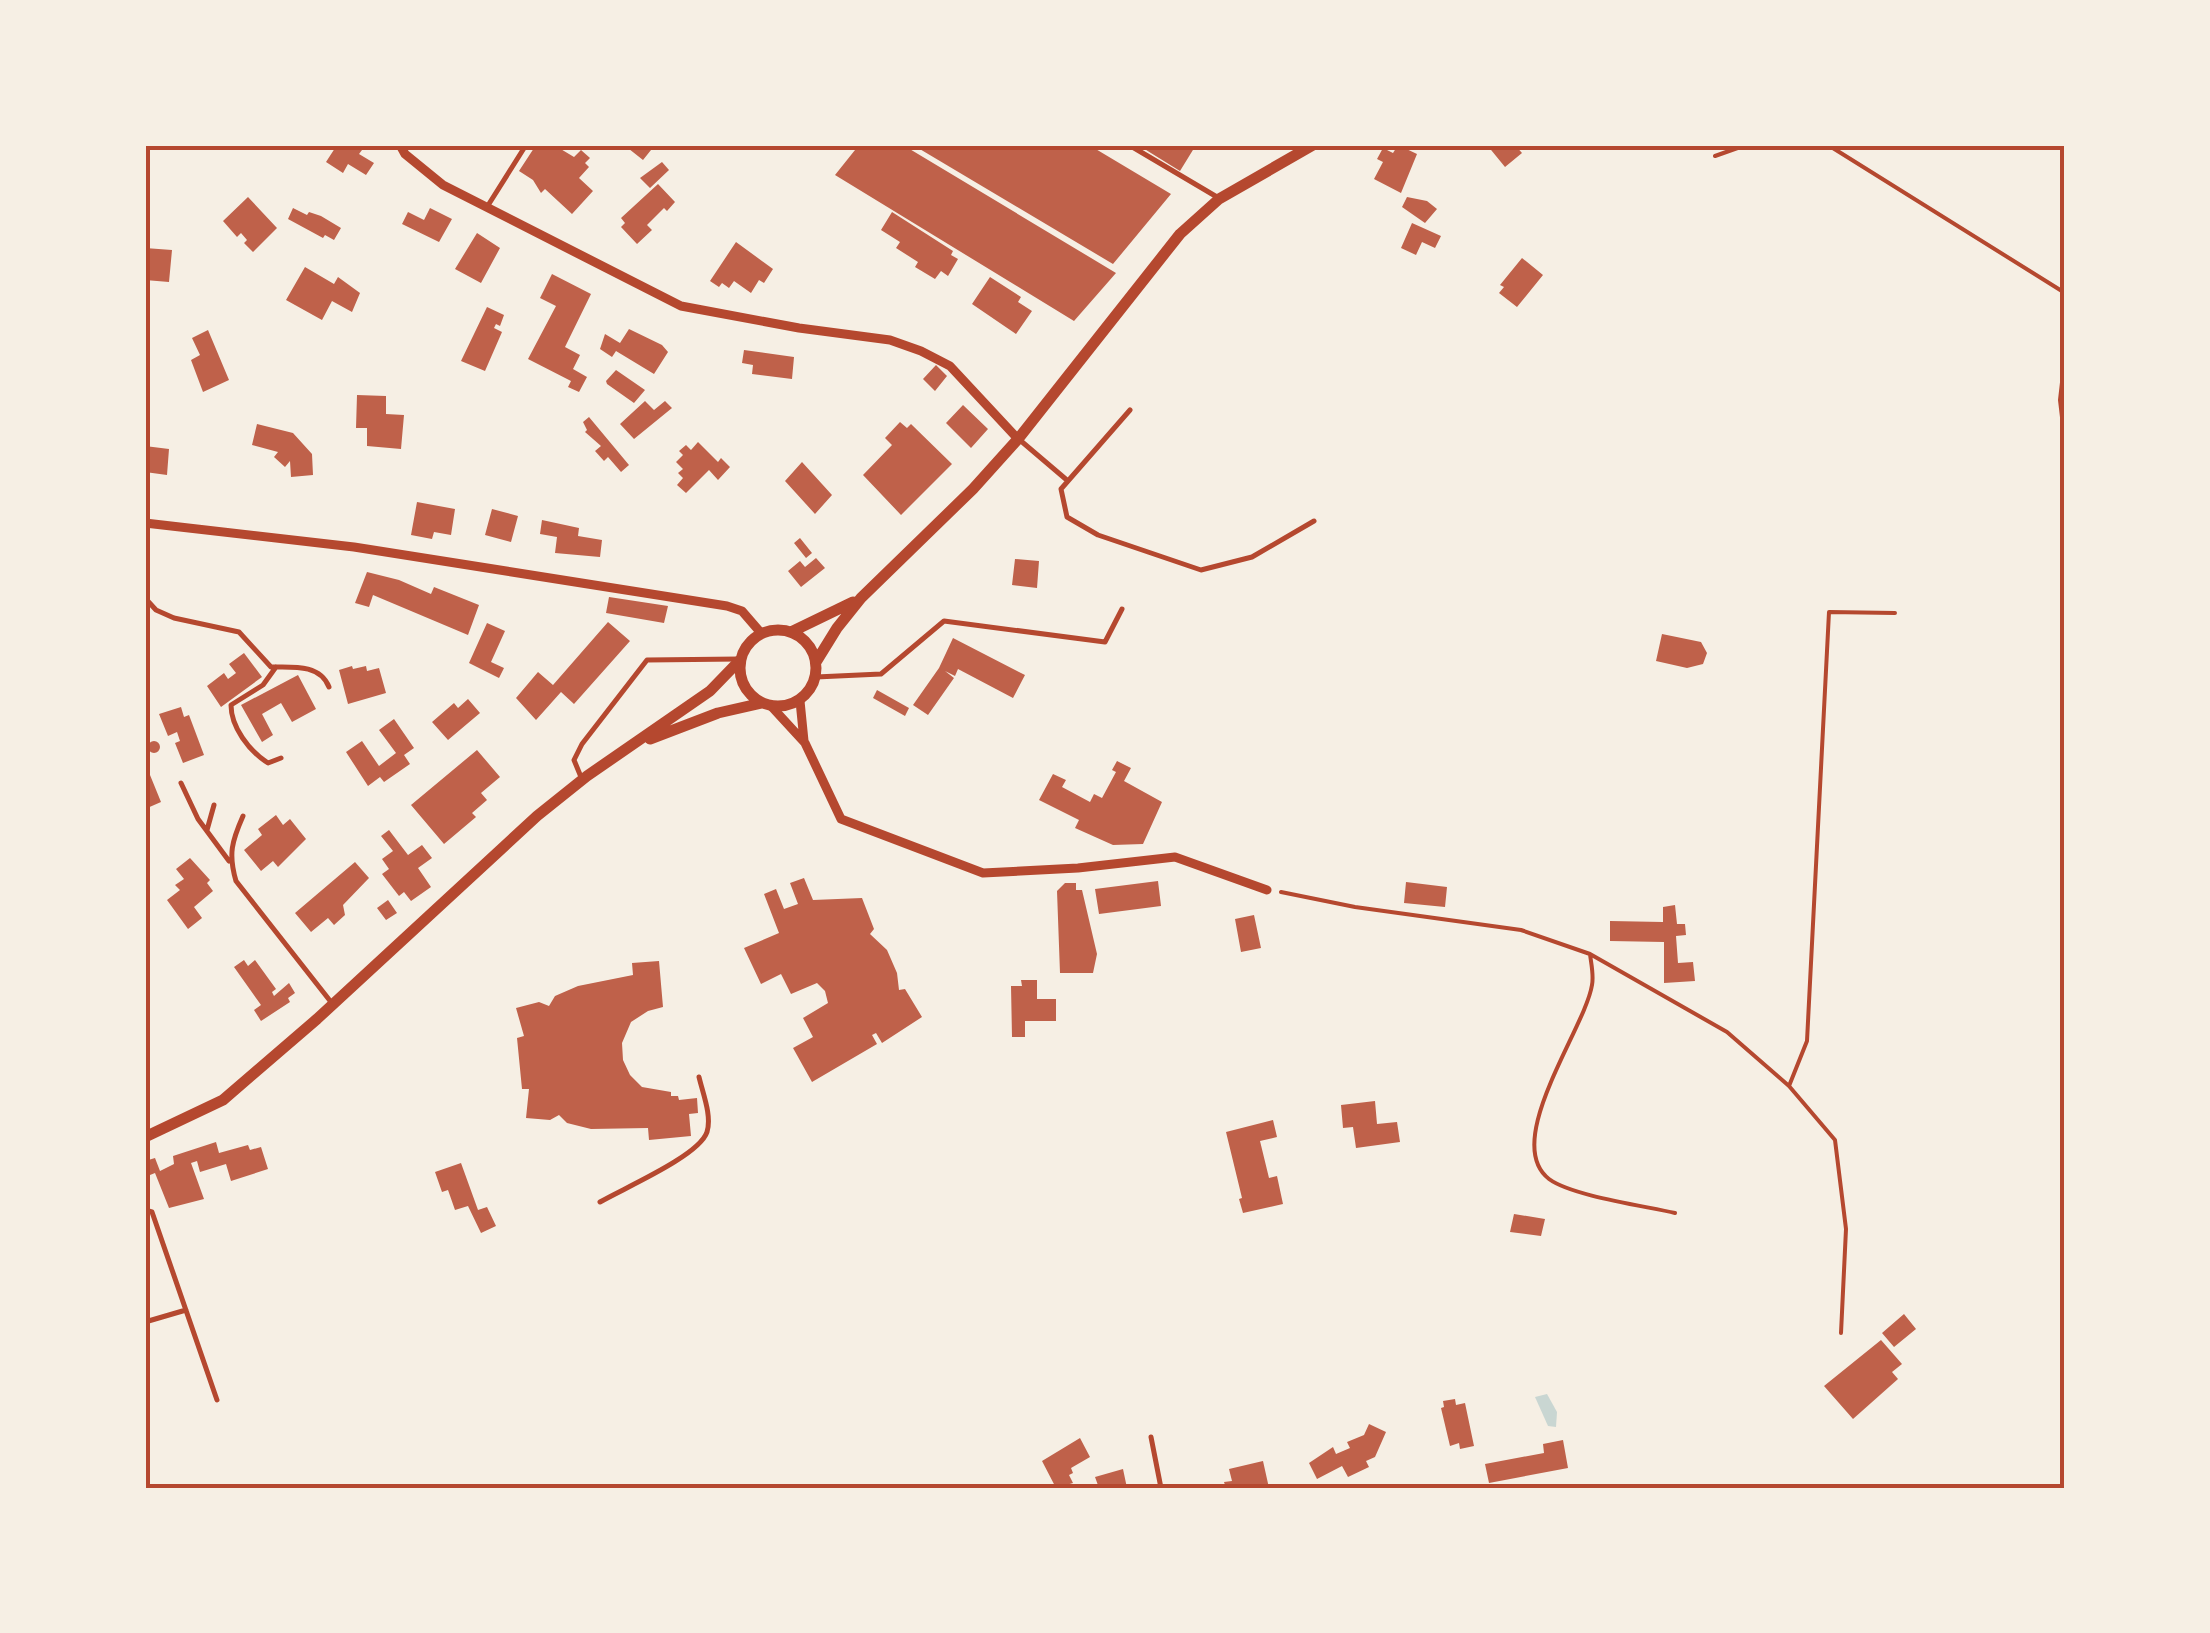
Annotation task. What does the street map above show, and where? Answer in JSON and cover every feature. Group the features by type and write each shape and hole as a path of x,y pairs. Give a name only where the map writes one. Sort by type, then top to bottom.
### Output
{"street":[{"path":"400,145 405,154 443,184 681,306 890,340 922,351 950,366 1018,439"},
{"path":"816,662 861,598 973,489 1018,439 1180,234 1219,199 1312,145"},
{"path":"145,523 354,547 727,606 742,611 761,634"},
{"path":"791,632 861,598"},
{"path":"632,746 718,713 766,705 800,701 813,686 816,662 808,644 791,632 771,630 745,648 742,680 753,698 766,705 805,744 842,819 983,874 1175,857 1267,890"},
{"path":"145,1136 223,1100 537,816 710,691 741,659"},
{"path":"800,701 805,744"}],"lane":[{"path":"487,207 526,145"},
{"path":"1129,145 1219,199"},
{"path":"1130,410 1061,489 1067,517 1098,535 1201,570 1252,557 1314,521"},
{"path":"1018,439 1068,481"},
{"path":"145,598 156,610 174,618 239,632 271,666 316,670 325,676 329,688"},
{"path":"816,676 881,674 944,621 1105,642 1122,610"},
{"path":"582,780 574,760 582,744 647,660 741,659"},
{"path":"276,667 263,685 230,705 231,719 256,755 268,762 281,758"},
{"path":"181,784 231,863"},
{"path":"207,830 214,805"},
{"path":"243,816 230,845 236,881 333,1004"},
{"path":"600,1202 698,1147 708,1130 699,1077"},
{"path":"145,1210 152,1212 217,1400"},
{"path":"145,1322 186,1310"},
{"path":"1152,1437 1161,1488"}],"path":[{"path":"1715,156 1746,145"},
{"path":"1828,145 2065,292"},
{"path":"2065,356 2060,400 2065,443"},
{"path":"1788,1086 1807,1042 1829,612 1896,613"},
{"path":"1267,890 1355,907 1521,930 1590,954 1727,1032 1788,1086 1836,1140 1846,1229 1842,1333"},
{"path":"1590,954 1592,985 1536,1122 1534,1153 1547,1178 1575,1190 1675,1213"}],"shaded area":[{"path":"1547,1394 1557,1412 1556,1427 1548,1426 1535,1397"}],"building":[{"path":"337,145 354,145 362,150 359,154 374,163 366,175 348,164 343,173 326,162"},
{"path":"536,145 554,145 574,157 581,150 590,158 585,163 589,167 579,178 593,191 572,214 545,189 541,193 533,180 519,171"},
{"path":"624,145 655,145 643,160"},
{"path":"859,145 903,145 1116,273 1074,321 835,175"},
{"path":"913,145 1089,145 1171,194 1113,264"},
{"path":"1138,145 1196,145 1180,171"},
{"path":"1398,145 1417,154 1401,193 1374,179 1383,162 1377,159 1383,148 1393,153"},
{"path":"1487,145 1515,145 1522,153 1505,167"},
{"path":"662,162 669,170 650,188 640,178"},
{"path":"658,184 675,202 647,225 652,230 637,244 621,227 625,223 621,218"},
{"path":"248,197 277,228 253,252 241,233 237,237 223,221"},
{"path":"1407,197 1427,201 1437,209 1425,223 1402,207"},
{"path":"293,208 321,216 341,228 334,240 288,219"},
{"path":"430,208 452,219 439,242 402,224 408,212 424,220"},
{"path":"892,212 953,251 951,255 958,259 948,276 941,271 935,279 915,267 918,262 896,248 900,242 881,230"},
{"path":"1412,223 1441,236 1435,248 1422,242 1416,255 1401,248"},
{"path":"477,233 500,248 481,283 455,269"},
{"path":"736,242 773,269 751,293 734,281 729,288 710,281"},
{"path":"145,248 172,250 169,282 145,280"},
{"path":"1522,258 1543,275 1517,307 1499,293 1504,287 1500,285"},
{"path":"305,267 334,284 338,277 360,293 352,312 332,301 322,320 286,300"},
{"path":"552,274 591,294 565,347 580,355 573,369 587,377 579,392 568,387 571,381 528,359 556,306 540,298"},
{"path":"990,277 1021,297 1018,302 1032,311 1016,334 972,304"},
{"path":"487,307 504,315 500,326 496,324 494,328 502,332 485,371 461,361"},
{"path":"629,329 668,352 654,374 616,351 612,357 600,349 605,334 620,343"},
{"path":"208,330 229,380 203,392 191,360 200,355 192,338"},
{"path":"744,350 794,357 792,379 752,374 753,365 742,363"},
{"path":"936,365 947,376 935,391 923,379"},
{"path":"616,370 645,390 634,403 607,384"},
{"path":"357,395 386,396 386,414 404,415 401,449 367,446 367,428 356,428"},
{"path":"645,401 654,410 665,401 672,408 634,439 620,424"},
{"path":"963,405 988,429 971,448 946,423"},
{"path":"589,417 629,465 621,472 608,457 604,461 595,451 601,446 585,432 583,422"},
{"path":"900,422 907,428 911,424 952,464 901,515 863,475 892,445 885,438"},
{"path":"257,424 293,433 312,454 313,475 291,477 290,461 285,467 274,457 278,452 252,445"},
{"path":"698,442 718,462 721,458 730,467 718,480 709,470 686,493 677,485 683,478 678,473 683,469 676,462 683,455 679,451 686,445 691,450"},
{"path":"145,446 169,449 167,475 145,472"},
{"path":"802,462 832,495 815,514 785,481"},
{"path":"417,502 455,509 451,535 434,532 432,539 411,535"},
{"path":"492,509 518,516 511,542 485,535"},
{"path":"542,520 579,528 578,536 602,540 600,557 555,553 557,537 540,534"},
{"path":"800,538 812,553 806,558 794,543"},
{"path":"816,558 825,568 801,587 788,571 800,561 805,567"},
{"path":"1015,559 1039,561 1037,588 1012,585"},
{"path":"367,572 431,594 434,587 479,605 468,635 373,595 369,607 355,603"},
{"path":"609,597 668,606 664,623 606,613"},
{"path":"608,622 630,641 574,704 561,692 536,720 516,698 538,672 553,685"},
{"path":"487,623 505,631 491,662 504,668 499,678 469,663"},
{"path":"1662,634 1701,642 1707,653 1703,664 1687,668 1656,661"},
{"path":"953,638 1025,675 1013,698 958,669 955,676 945,671 954,678 928,715 913,705 939,668"},
{"path":"244,653 262,677 221,707 207,686 224,673 228,679 236,673 229,664"},
{"path":"366,666 367,671 379,668 386,693 348,704 339,670"},
{"path":"298,675 316,709 292,722 281,703 262,714 273,735 262,742 241,705"},
{"path":"877,690 909,708 905,716 873,698"},
{"path":"468,699 480,713 448,740 432,722 454,703 458,708"},
{"path":"181,707 184,717 189,715 204,755 183,763 175,743 180,741 177,732 168,736 159,714"},
{"path":"394,719 414,748 404,755 410,764 384,782 380,777 368,786 346,752 362,741 379,766 396,753 379,730"},
{"path":"149,742 159,742 159,752 149,752"},
{"path":"477,750 500,777 481,793 487,800 472,813 476,817 444,844 411,805"},
{"path":"1117,761 1131,768 1124,781 1162,802 1143,844 1113,845 1075,828 1079,820 1039,800 1053,774 1066,780 1062,787 1090,802 1094,794 1102,798 1116,772 1112,770"},
{"path":"150,775 161,802 145,809 145,777"},
{"path":"276,815 283,825 290,819 306,839 278,867 273,861 261,871 244,850 262,835 258,829"},
{"path":"389,830 408,855 422,845 432,858 418,868 431,887 411,901 404,892 399,896 382,874 389,869 382,859 393,851 381,836"},
{"path":"190,858 210,880 207,883 213,891 194,907 202,918 188,929 167,900 180,890 175,885 184,879 176,869"},
{"path":"355,862 369,878 343,905 345,915 334,925 328,918 311,932 295,913"},
{"path":"804,878 813,900 862,898 874,929 870,934 887,950 899,990 905,989 922,1017 882,1043 876,1033 872,1035 877,1044 812,1082 793,1048 813,1037 803,1018 828,1003 825,991 817,983 791,994 781,974 761,984 744,948 779,933 764,894 776,889 784,909 798,904 790,883"},
{"path":"1158,881 1161,906 1099,914 1095,889"},
{"path":"1406,882 1447,887 1445,907 1404,903"},
{"path":"1065,883 1076,883 1076,890 1082,890 1097,954 1093,973 1060,973 1057,891"},
{"path":"388,900 397,913 386,920 377,908"},
{"path":"1675,905 1677,924 1685,924 1686,935 1676,936 1678,963 1693,962 1695,981 1664,983 1664,942 1610,941 1610,921 1663,922 1663,907"},
{"path":"1254,915 1261,948 1241,952 1235,919"},
{"path":"244,960 248,966 255,960 276,989 272,992 274,996 289,983 295,993 288,998 290,1002 261,1021 254,1010 261,1005 234,967"},
{"path":"659,961 663,1007 631,1022 622,1043 623,1060 642,1087 671,1092 679,1100 697,1098 698,1113 689,1114 691,1136 649,1140 648,1128 591,1129 567,1123 559,1115 550,1120 526,1118 529,1089 522,1089 517,1038 524,1036 516,1008 539,1002 549,1006 555,996 578,986 633,975 632,963"},
{"path":"1021,980 1037,980 1037,999 1056,999 1056,1021 1025,1021 1025,1037 1012,1037 1011,986 1022,986"},
{"path":"1375,1101 1377,1124 1397,1122 1400,1142 1356,1148 1353,1127 1343,1128 1341,1105"},
{"path":"1273,1120 1277,1137 1260,1141 1269,1178 1277,1176 1283,1204 1243,1213 1226,1132"},
{"path":"216,1142 219,1153 248,1145 250,1150 261,1147 268,1169 231,1181 226,1164 200,1172 197,1161 191,1163 204,1199 169,1208 155,1173 145,1177 145,1161 155,1158 160,1171 174,1164 173,1156"},
{"path":"461,1163 478,1210 487,1207 496,1226 481,1233 468,1206 455,1210 448,1190 442,1192 435,1172"},
{"path":"1514,1214 1545,1219 1541,1236 1510,1232"},
{"path":"1904,1314 1916,1329 1894,1347 1882,1333"},
{"path":"1881,1340 1902,1364 1892,1372 1898,1379 1853,1419 1824,1386"},
{"path":"1455,1399 1456,1405 1465,1403 1474,1446 1450,1446 1441,1408 1443,1401"},
{"path":"1369,1424 1386,1432 1375,1457 1366,1461 1369,1467 1348,1477 1342,1466 1317,1479 1309,1463 1333,1447 1336,1454 1350,1448 1347,1442 1364,1435"},
{"path":"1080,1438 1090,1457 1071,1468 1073,1483 1056,1488 1042,1461"},
{"path":"1563,1440 1568,1468 1489,1483 1485,1464 1544,1453 1543,1444"},
{"path":"1263,1461 1269,1488 1226,1488 1224,1482 1232,1481 1229,1469"},
{"path":"1123,1469 1127,1488 1099,1488 1095,1477"}]}
